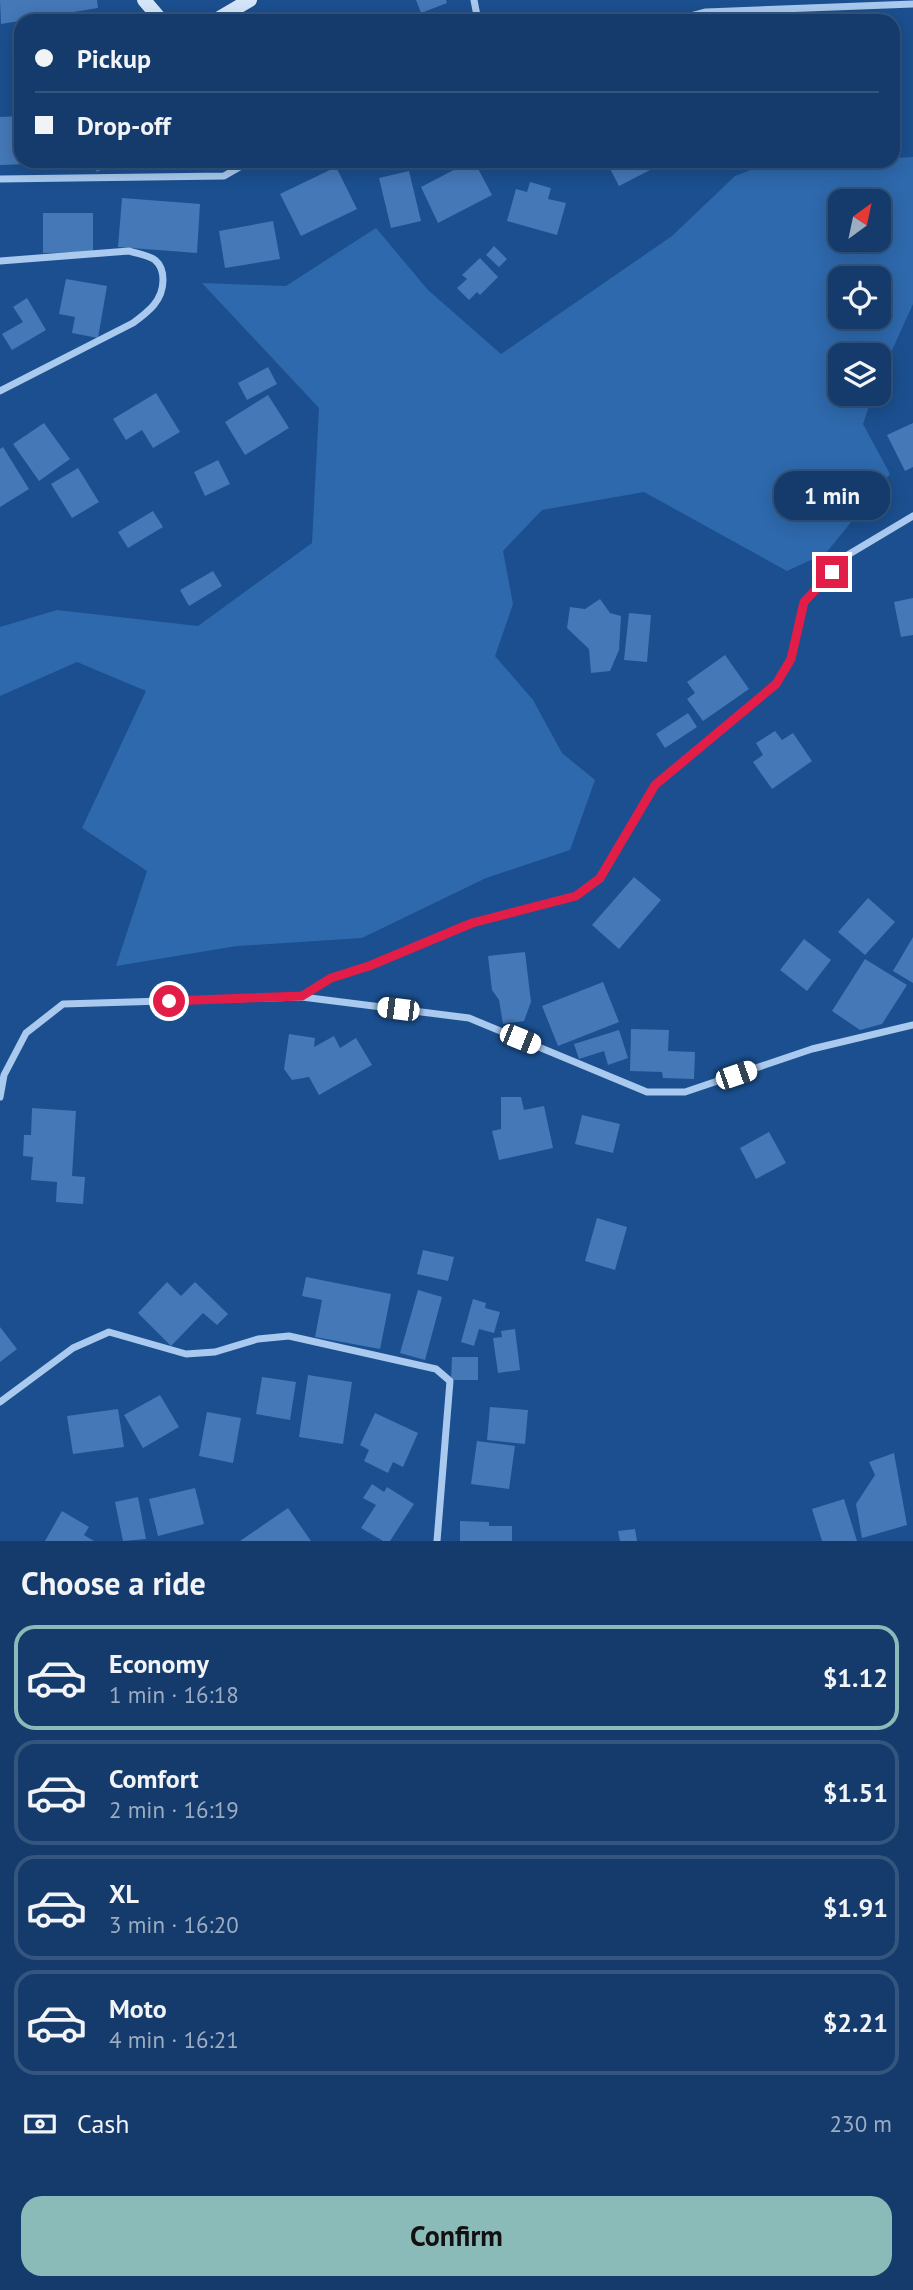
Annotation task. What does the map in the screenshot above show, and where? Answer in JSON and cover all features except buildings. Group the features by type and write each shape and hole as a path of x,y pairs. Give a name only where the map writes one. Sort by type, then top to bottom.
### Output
{"street":[{"path":"144,0 156,14"},
{"path":"226,14 250,0"},
{"path":"699,14 913,4"},
{"path":"0,179 224,176 238,168"},
{"path":"0,261 129,251 156,261 163,271 163,288 148,313 0,391"},
{"path":"302,996 331,978 369,966 472,923 576,896 600,878 655,785 776,684 791,659 804,602 846,556 913,516"},
{"path":"0,1097 4,1075 26,1033 64,1004 302,996 470,1018 647,1092 685,1092 812,1049 913,1025"},
{"path":"0,1402 73,1348 109,1332 186,1354 215,1352 258,1339 289,1336 436,1369 450,1381 437,1541"}],"shaded area":[{"path":"913,157 913,304 891,353 891,343 828,343 828,406 869,406 863,424 890,474 826,553 787,571 644,492 542,510 503,551 513,604 495,656 533,700 562,753 595,780 570,850 486,878 362,938 237,946 116,966 147,871 82,828 146,691 77,662 0,696 0,627 57,610 198,626 312,543 319,408 202,283 286,286 376,228 428,290 501,354 672,236 735,176 756,168 900,168 900,158"}],"route":[{"path":"169,1001 302,996 331,978 369,966 472,923 576,896 600,878 655,785 776,684 791,659 804,602 832,572"}]}
